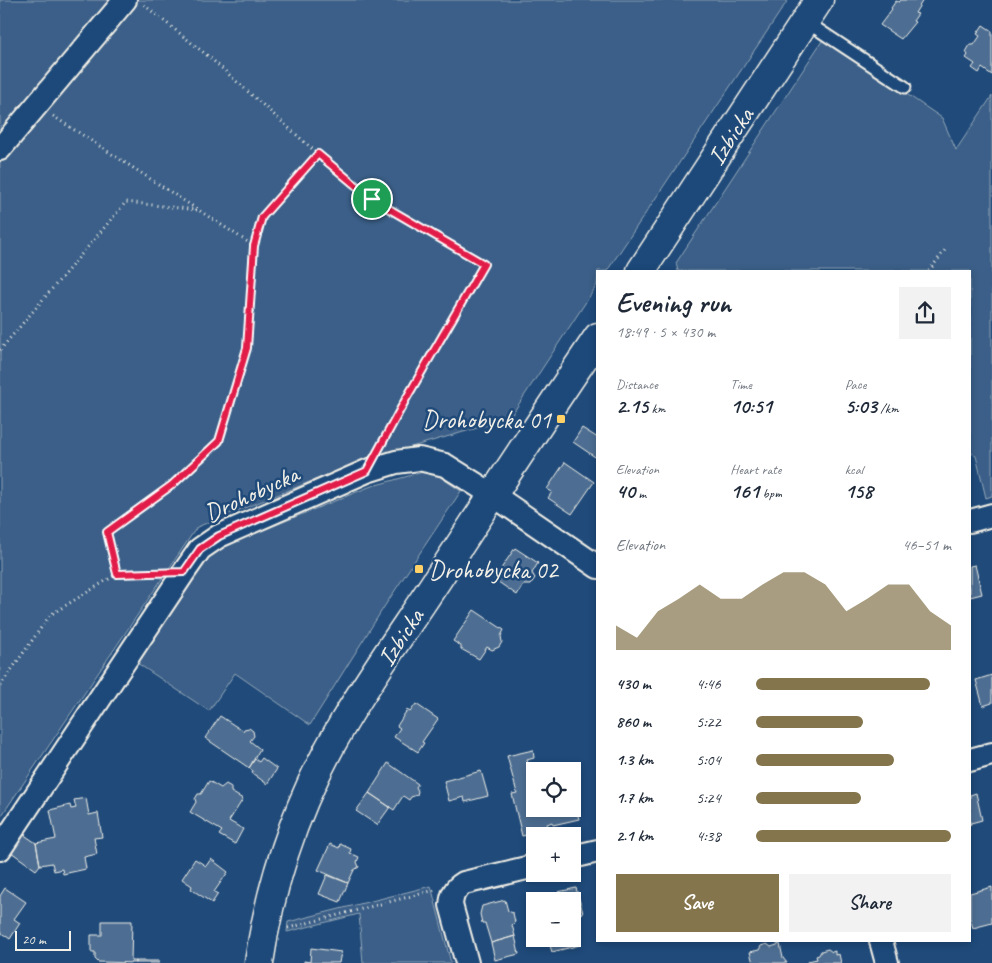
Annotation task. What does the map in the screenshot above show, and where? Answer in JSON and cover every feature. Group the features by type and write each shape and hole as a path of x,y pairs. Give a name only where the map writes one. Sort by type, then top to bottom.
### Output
{"street":[{"path":"0,149 125,0"},
{"name":"Izbicka","path":"642,270 812,10"},
{"name":"Izbicka","path":"259,963 264,931 286,850 300,810 318,772 354,708 492,495 596,340"},
{"name":"Drohobycka","path":"0,849 200,549 219,536 367,471 396,462 419,459 445,465 596,566"},
{"path":"971,521 992,515"},
{"path":"971,760 992,754"},
{"path":"581,855 596,851"},
{"path":"467,963 451,906 452,897 457,888 464,884 526,868"},
{"path":"882,942 887,963"}],"lane":[{"path":"812,10 905,87"}],"path":[{"path":"138,0 208,56 318,154 372,199 484,264 367,471"},
{"path":"36,105 254,246"},
{"path":"117,574 107,532 172,485 219,441 247,348 254,246 262,217 318,154"},
{"path":"0,350 126,202 197,210"},
{"path":"930,270 945,250"},
{"path":"0,686 50,615 117,574 184,572"},
{"path":"283,929 442,888 457,888"}],"shaded area":[{"path":"0,0 112,0 0,136"},
{"path":"136,0 788,0 608,270 596,270 596,287 509,419 362,461 197,527 0,818 0,163"},
{"path":"824,38 942,118 956,150 992,96 992,496 986,498 976,456 971,453 971,270 678,270 676,263"},
{"path":"430,470 461,491 384,607 310,725 235,673 209,711 137,663 214,550 369,487"},
{"path":"431,886 451,963 363,963 359,914 287,932 288,922"}],"building":[{"path":"901,0 923,0 915,13 918,14 913,21 915,22 901,39 880,25 896,1 899,2"},
{"path":"983,25 992,31 992,75 982,68 979,73 972,68 975,64 966,58 968,55 966,52 970,45 974,45 980,36 977,34"},
{"path":"582,428 596,437 596,456 595,457 573,442"},
{"path":"565,462 594,482 572,514 548,498 552,492 547,489"},
{"path":"515,548 538,563 532,573 535,578 530,585 523,585 517,595 494,579"},
{"path":"975,565 982,594 971,597 971,566"},
{"path":"474,610 504,630 499,647 492,650 487,647 479,659 461,649 461,646 453,641"},
{"path":"992,675 992,703 983,706 976,680"},
{"path":"416,704 438,719 422,742 424,743 418,752 394,737 400,728 397,726 407,710 410,712"},
{"path":"220,716 243,731 249,728 253,731 254,736 250,741 260,749 249,768 205,738"},
{"path":"533,750 534,758 526,762 526,817 578,817 579,819 553,825 552,822 547,824 548,827 526,827 526,835 522,836 512,794 517,793 507,756"},
{"path":"262,758 277,769 267,784 252,773 253,771 249,768 255,759 259,762"},
{"path":"388,763 418,784 416,787 417,795 409,800 403,796 394,810 369,793"},
{"path":"481,771 488,796 465,802 464,797 449,801 444,781"},
{"path":"209,781 221,788 226,784 231,787 231,792 243,799 229,821 243,829 235,844 219,835 222,831 190,812 198,794 201,794"},
{"path":"369,793 390,807 377,825 356,811"},
{"path":"976,793 982,820 971,823 971,795"},
{"path":"86,798 89,815 98,813 102,837 94,838 97,854 84,857 86,869 63,874 62,869 54,871 52,863 40,865 36,843 56,839 50,810 70,805 71,809 76,808 74,800"},
{"path":"23,834 36,843 40,865 36,870 11,852"},
{"path":"330,844 339,848 340,844 351,849 350,853 359,857 357,862 359,867 354,870 348,883 318,870"},
{"path":"195,859 206,866 211,859 228,872 214,892 218,894 212,903 191,889 192,886 182,879"},
{"path":"327,875 348,883 340,902 319,894"},
{"path":"992,887 992,923 973,928 971,921 971,893"},
{"path":"5,888 26,902 14,919 20,923 10,939 0,932 0,896"},
{"path":"576,888 577,892 558,892"},
{"path":"505,900 508,911 513,913 515,922 512,925 515,936 491,943 485,923 482,923 480,914 482,906"},
{"path":"102,921 132,921 131,961 136,961 136,963 98,962 95,959 95,952 91,952 91,935 102,935"},
{"path":"515,936 519,954 495,960 491,943"},
{"path":"767,944 771,947 780,944 783,958 787,963 753,963 750,952 759,950 761,946"},
{"path":"550,947 572,947 552,952"},
{"path":"311,948 341,952 339,963 304,963 304,961 310,962"},
{"path":"828,949 832,952 835,951 835,955 839,954 841,963 809,963 808,961 817,959 816,956 821,951"},
{"path":"136,961 159,961 159,963 136,963"}],"place":[{"name":"Drohobycka 01","path":"561,419"},
{"name":"Drohobycka 02","path":"419,569"}],"route":[{"path":"318,154 372,199 484,264 367,471 219,536 200,549 184,572 117,574 107,532 172,485 219,441 247,348 254,246 262,217 318,154"}]}
